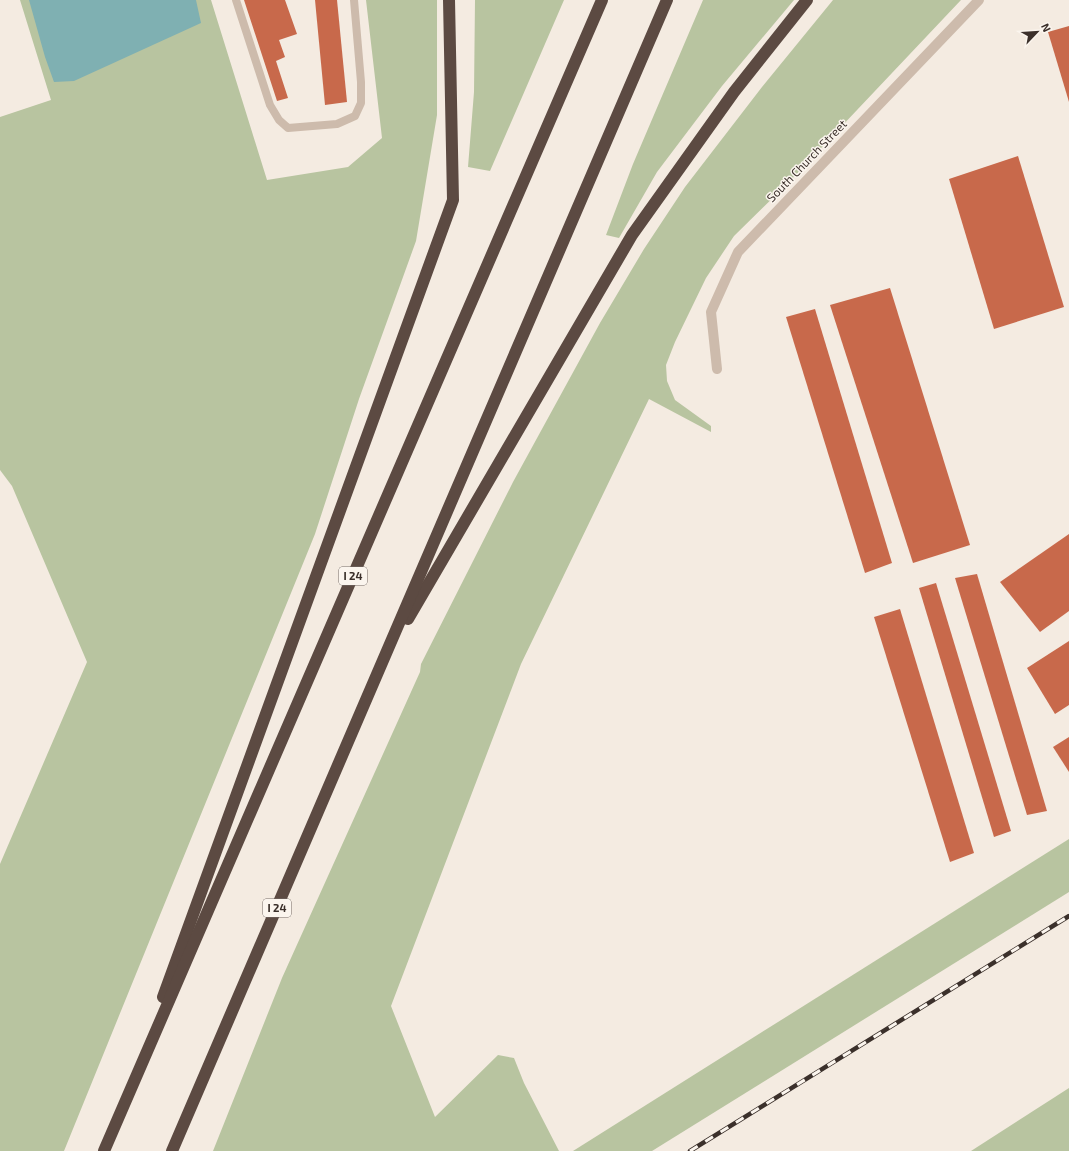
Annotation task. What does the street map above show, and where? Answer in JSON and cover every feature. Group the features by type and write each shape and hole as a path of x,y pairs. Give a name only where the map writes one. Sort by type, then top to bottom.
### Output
{"highway":[{"path":"118,1118 453,200 449,0"},
{"name":"I 24","path":"104,1151 602,0"},
{"name":"I 24","path":"172,1151 667,0"},
{"path":"381,665 632,235 734,92 807,0"}],"street":[{"name":"South Church Street","path":"717,369 710,312 738,252 979,0"}],"lane":[{"path":"236,0 270,106 279,120 288,128 337,124 355,116 361,103 354,0"}],"green space":[{"path":"20,0 211,0 267,180 348,167 382,138 366,0 437,0 437,115 416,241 359,399 315,534 64,1151 0,1151 0,864 87,662 12,486 0,470 0,117 51,100"},
{"path":"475,0 564,0 490,171 468,167 474,92"},
{"path":"703,0 794,0 722,86 657,172 619,238 606,235 633,164"},
{"path":"833,0 961,0 788,183 734,236 706,278 675,342 666,365 667,381 675,400 711,426 711,432 649,399 521,664 391,1006 435,1117 498,1055 514,1058 524,1083 559,1151 213,1151 282,978 420,672 421,664 513,482 600,323 644,249 685,187 762,87"},
{"path":"1069,839 1069,892 652,1151 573,1151"},
{"path":"1069,1088 1069,1151 971,1151"}],"water":[{"path":"29,0 196,0 201,23 74,81 54,82 45,57"}],"building":[{"path":"244,0 285,0 297,34 279,40 285,57 276,61 288,98 277,101"},
{"path":"315,0 337,0 347,102 325,105"},
{"path":"1069,26 1069,102 1048,32"},
{"path":"1018,156 1064,307 994,329 949,179"},
{"path":"890,288 970,545 913,563 830,305"},
{"path":"815,309 892,563 865,573 786,317"},
{"path":"1069,534 1069,611 1040,632 1000,582"},
{"path":"977,574 1047,811 1027,815 955,578"},
{"path":"936,583 1011,831 994,837 919,588"},
{"path":"900,609 974,853 950,862 874,617"},
{"path":"1069,641 1069,705 1055,714 1027,668"},
{"path":"1069,737 1069,772 1053,747"}],"railway":[{"path":"690,1151 1069,916"}]}
